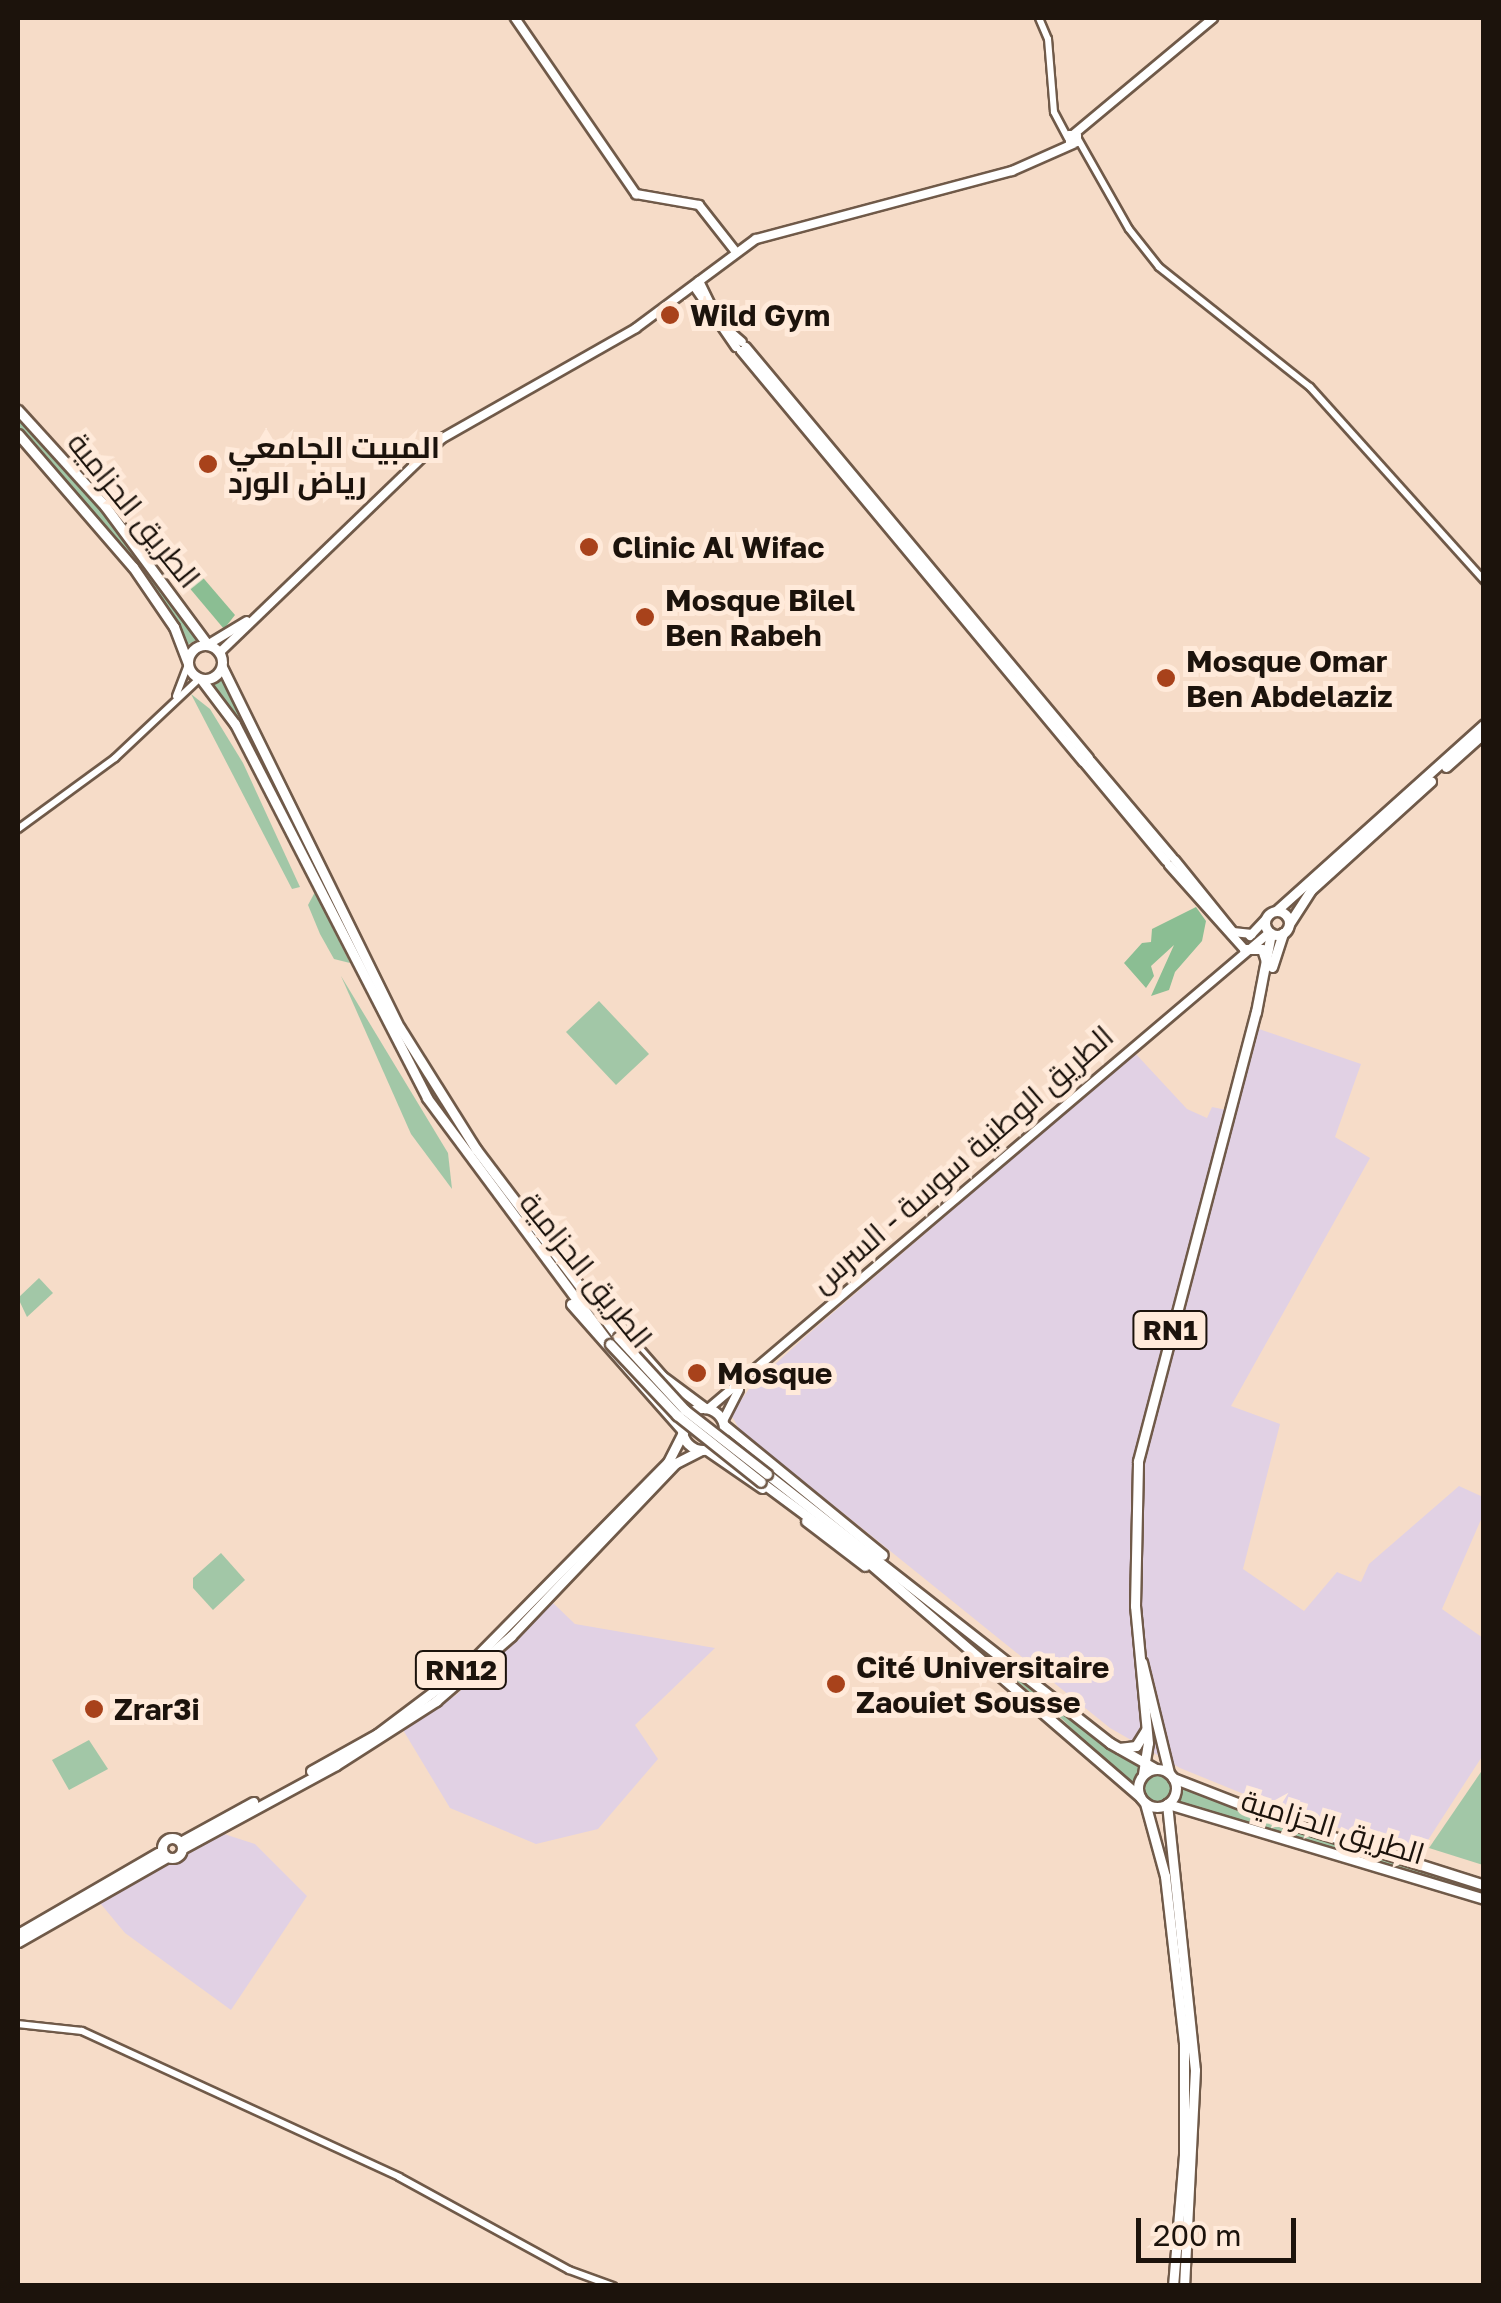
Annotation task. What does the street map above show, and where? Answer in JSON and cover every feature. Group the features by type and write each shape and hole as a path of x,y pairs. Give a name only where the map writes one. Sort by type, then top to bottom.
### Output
{"main road":[{"path":"514,18 636,194 699,205 736,252"},
{"path":"220,652 449,432 623,336 736,252 774,230 1012,171 1058,149 1213,18"},
{"path":"696,283 741,347 1240,948 1262,950 1266,964"},
{"name":"الطريق الحزامية","path":"18,410 105,506 208,644 220,652 222,667 400,1028 476,1149 571,1275 614,1340"},
{"name":"الطريق الحزامية","path":"18,434 133,567 174,627 188,664 243,738 418,1082 562,1284 614,1340 685,1410 902,1591 1142,1800 1168,1804 1484,1899"},
{"path":"188,664 193,649 255,615"},
{"path":"200,678 222,667"},
{"path":"1283,934 1270,933 1265,920 1484,724"},
{"name":"RN1","path":"1256,1012 1283,934 1311,890 1484,733"},
{"path":"1170,861 1233,932 1252,934"},
{"path":"1277,910 1290,924"},
{"name":"الطريق الوطنية سوسة - السرس","path":"706,1408 745,1382 1213,975 1265,920"},
{"name":"RN1","path":"1173,2286 1184,2155 1184,2044 1165,1876 1142,1800 1148,1769 1139,1654 1138,1460 1256,1012 1270,933"},
{"name":"الطريق الوطنية سوسة - السرس","path":"1240,948 1270,933"},
{"path":"571,1275 662,1376 846,1520 910,1582"},
{"path":"562,1284 593,1335 682,1432 902,1591"},
{"name":"الطريق الوطنية سوسة - السرس","path":"723,1423 745,1382"},
{"name":"RN12","path":"18,1942 377,1734 443,1686 654,1477 691,1412 706,1408"},
{"name":"RN12","path":"184,1843 336,1765 436,1701 511,1636 676,1463 722,1438 723,1423"},
{"name":"الطريق الحزامية","path":"764,1478 910,1582 1148,1769 1289,1824 1484,1886"},
{"name":"RN1","path":"1139,1654 1171,1775 1168,1804 1196,2085 1184,2286"},
{"path":"1118,1748 1136,1746 1146,1730"},
{"path":"1171,1830 1188,1812"},
{"name":"RN12","path":"18,1934 162,1856"}],"street":[{"path":"1038,18 1062,127 1085,150 1128,229 1159,267 1310,388 1484,580"},
{"path":"172,701 188,664"},
{"path":"18,829 115,758 200,678"},
{"path":"18,2024 82,2030 398,2178 569,2270 613,2286"}],"shaded area":[{"path":"1259,1029 1361,1064 1335,1137 1370,1158 1231,1406 1280,1424 1243,1569 1304,1611 1337,1572 1361,1582 1369,1564 1459,1486 1483,1497 1483,1515 1442,1609 1483,1638 1483,1755 1419,1854 1283,1810 1180,1768 1110,1728 740,1430 731,1415 751,1386 806,1336 1135,1053 1187,1109 1207,1118 1212,1107 1236,1112"},
{"path":"552,1602 575,1624 715,1648 635,1725 658,1759 598,1829 536,1844 450,1808 403,1730 456,1695"},
{"path":"224,1834 255,1844 307,1896 231,2010 125,1933 100,1903"}],"green space":[{"path":"18,413 113,523 200,638 187,645 111,535 18,428"},
{"path":"199,573 235,615 224,629 187,585"},
{"path":"222,676 396,1029 471,1151 392,1031 237,722 211,684"},
{"path":"191,694 210,709 243,763 300,887 292,889"},
{"path":"315,892 350,963 334,959 320,934 308,905"},
{"path":"1196,907 1206,921 1202,941 1175,972 1169,990 1151,996 1174,945 1151,966 1154,976 1146,988 1124,963 1142,943 1151,942 1152,929"},
{"path":"341,976 448,1153 452,1189 411,1134"},
{"path":"599,1001 649,1054 616,1085 566,1032"},
{"path":"39,1278 53,1293 27,1317 18,1298"},
{"path":"221,1553 245,1580 213,1610 193,1588 193,1578"},
{"path":"879,1565 1142,1767 1131,1788 1062,1719"},
{"path":"89,1740 108,1769 69,1790 52,1760"},
{"path":"1483,1769 1483,1865 1429,1848"},
{"path":"1157,1773 1167,1778 1172,1788 1167,1798 1157,1803 1147,1798 1142,1788 1147,1778"},
{"path":"1183,1786 1483,1889 1483,1895 1178,1806"}],"place":[{"name":"Wild Gym","path":"670,315"},
{"name":"المبيت الجامعي رياض الورد","path":"208,464"},
{"name":"Clinic Al Wifac","path":"589,547"},
{"name":"Mosque Bilel Ben Rabeh","path":"645,617"},
{"name":"Mosque Omar Ben Abdelaziz","path":"1166,678"},
{"name":"Mosque","path":"697,1373"},
{"name":"Cité Universitaire Zaouiet Sousse","path":"836,1684"},
{"name":"Zrar3i","path":"94,1709"}]}
